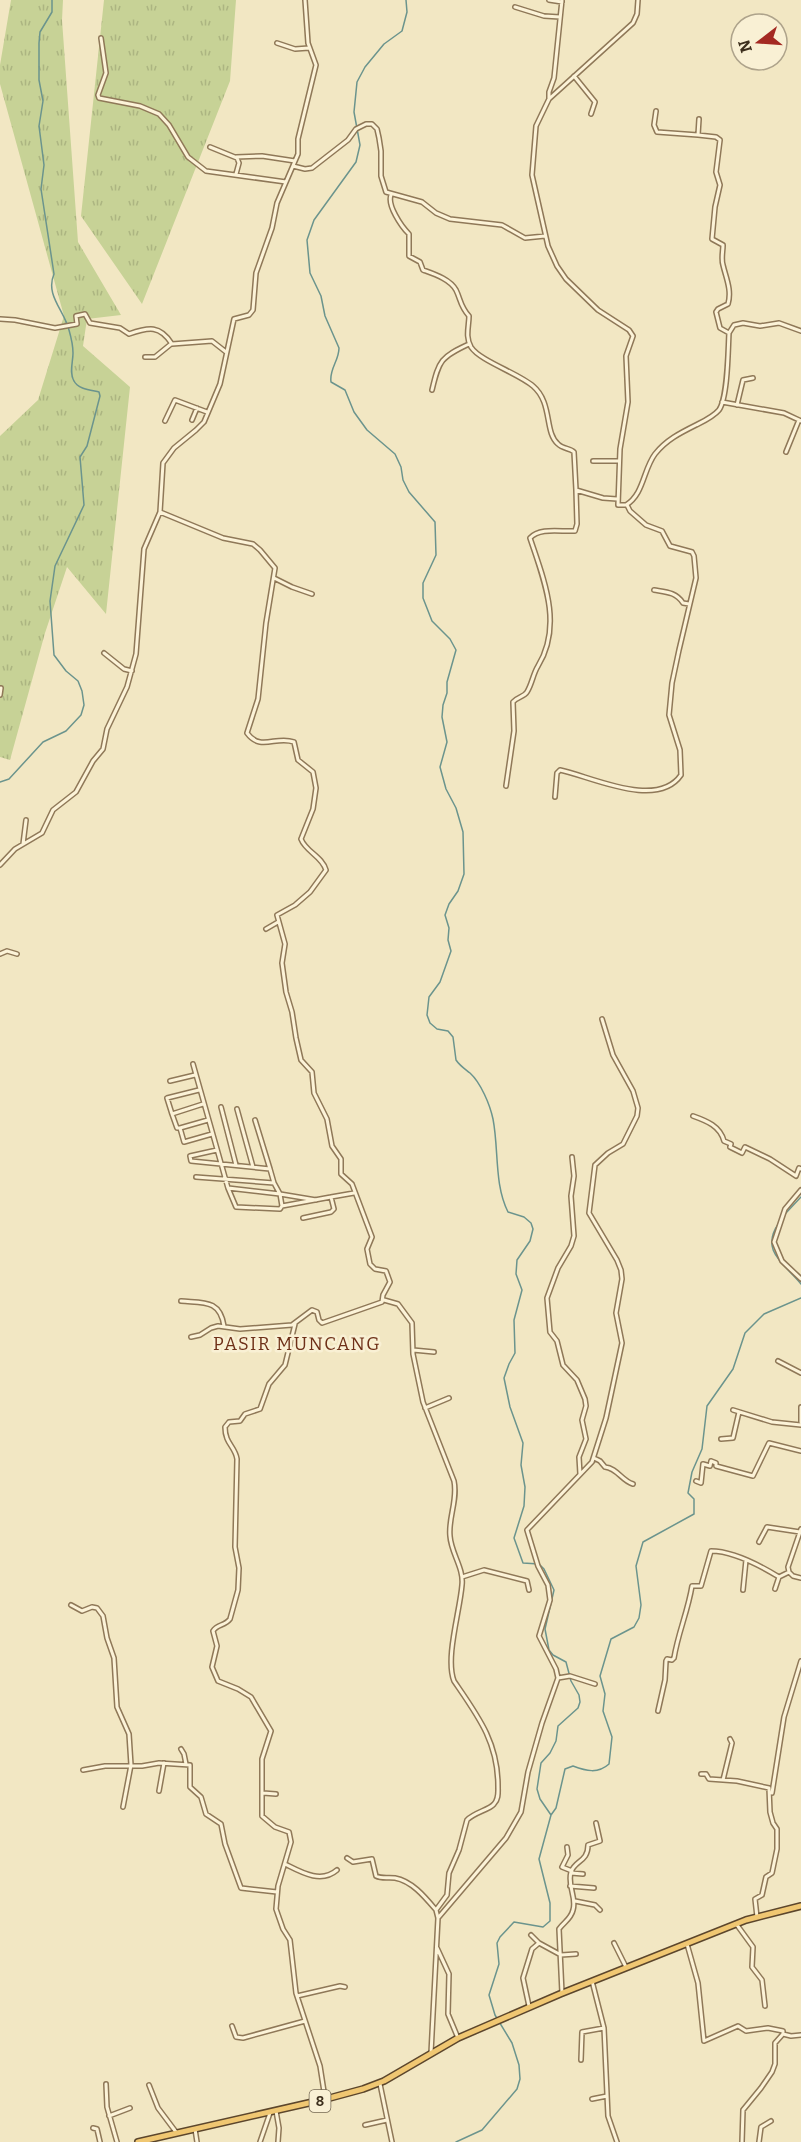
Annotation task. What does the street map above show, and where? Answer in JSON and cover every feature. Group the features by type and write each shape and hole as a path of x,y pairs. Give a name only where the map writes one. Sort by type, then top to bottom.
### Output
{"highway":[{"name":"8","path":"138,2142 326,2099 380,2082 458,2037 562,1993 736,1924 801,1906"}],"street":[{"path":"0,865 15,849 39,835 52,810 76,792 93,761 101,752 107,729 127,687 138,638 139,601 145,546 160,512 164,460 178,444 201,426 220,384 234,319 249,315 253,310 256,273 272,228 277,203 298,152 299,135 316,65 309,48 305,0"},
{"path":"549,0 562,1 554,78 549,99"},
{"path":"638,0 637,14 633,23 549,99 536,126 532,162 533,186 554,262 566,279 598,310 629,330 633,336 626,356 628,402 620,444 620,484 617,499 619,505 627,505 637,494 651,461 658,451 676,435 714,415 722,402 729,333 734,325 743,323 759,326 779,323 801,331"},
{"path":"515,8 544,16 560,17"},
{"path":"101,38 106,73 98,93 99,98 140,106 153,111 166,121 188,157 202,169 211,173 236,174 286,182"},
{"path":"277,44 309,48"},
{"path":"574,76 595,102 591,114"},
{"path":"656,111 654,125 657,132 716,137 720,140 716,172 720,185 712,239 723,245 722,264 727,277 729,300 728,304 716,312 720,328 729,333"},
{"path":"698,135 699,119"},
{"path":"210,147 236,157 262,156 305,169 312,168 348,140 357,128 369,124 376,129 381,151 381,176 386,192 422,202 446,218 502,225 525,238 545,236"},
{"path":"236,157 239,162 236,174"},
{"path":"392,195 389,199 393,209 409,236 409,256 420,262 423,270 445,279 454,287 461,307 469,316 467,333 469,344 478,355 522,377 542,395 556,443 574,452 577,524 575,531 543,532 530,538 551,610 543,659 538,665 527,693 513,702 514,731 507,786"},
{"path":"0,319 55,328 77,323 76,316 85,314 90,323 122,328 129,334 154,328 165,334 172,344"},
{"path":"145,357 157,356 172,344 212,341 226,352"},
{"path":"432,390 436,370 442,360 469,344"},
{"path":"737,405 743,380 753,378"},
{"path":"165,421 175,400 207,412"},
{"path":"722,402 784,413 800,420 786,452"},
{"path":"192,420 197,408"},
{"path":"593,461 620,461"},
{"path":"576,490 603,498 617,499"},
{"path":"555,797 560,770 624,789 658,790 679,779 681,771 680,750 669,715 672,682 696,578 693,554 670,546 662,531 646,525 630,511 627,505"},
{"path":"160,512 223,538 253,544 274,568 258,699 247,733 250,738 262,744 291,741 295,745 298,760 313,772 316,799 301,839 324,864 326,870 310,892 295,905 277,915 285,944 282,963 285,992 292,1012 301,1058 311,1070 314,1093 327,1119 333,1148 342,1161 340,1174 351,1183 373,1238 367,1249 370,1264 375,1269 386,1271 390,1282 383,1295 384,1300"},
{"path":"274,578 312,594"},
{"path":"654,590 670,592 678,596 683,603 690,604"},
{"path":"104,653 124,669 132,671"},
{"path":"0,695 1,688"},
{"path":"23,844 26,820"},
{"path":"266,929 278,922"},
{"path":"0,954 7,951 18,954"},
{"path":"438,1918 506,1838 521,1812 528,1772 558,1678 556,1669 539,1636 550,1600 548,1585 538,1566 527,1530 594,1458 606,1418 622,1343 616,1313 622,1280 618,1260 589,1214 596,1165 608,1153 623,1144 637,1116 638,1108 633,1091 613,1054 602,1019"},
{"path":"193,1064 228,1188 236,1206 280,1209 282,1206 354,1192"},
{"path":"170,1081 195,1075"},
{"path":"199,1090 167,1098 184,1142 212,1134"},
{"path":"172,1114 203,1104"},
{"path":"221,1107 236,1165"},
{"path":"237,1109 253,1167"},
{"path":"693,1116 711,1123 722,1134 724,1141 731,1144 730,1147 742,1153 745,1147 770,1159 796,1176 799,1168 801,1169"},
{"path":"180,1128 208,1120"},
{"path":"255,1120 282,1206"},
{"path":"217,1150 190,1156 191,1161 270,1169"},
{"path":"572,1157 574,1173 571,1196 574,1236 558,1268 547,1298 550,1332 557,1341 562,1364 576,1378 585,1399 586,1406 582,1421 586,1439 579,1457 580,1474"},
{"path":"196,1177 274,1183"},
{"path":"228,1188 316,1200"},
{"path":"801,1190 785,1209 774,1242 782,1261 801,1279"},
{"path":"303,1218 331,1212 333,1209 331,1197"},
{"path":"191,1337 200,1335 211,1328 224,1326 240,1329 295,1324 312,1310 317,1312 322,1323 369,1308 384,1300"},
{"path":"384,1300 398,1304 411,1320 413,1350 425,1408 455,1484 450,1537 462,1584 452,1654 452,1673 454,1681 480,1718 489,1737 497,1764 498,1796 494,1805 481,1810 467,1820 459,1850 449,1873 447,1896 436,1910"},
{"path":"181,1301 204,1303 218,1308 224,1326"},
{"path":"295,1324 285,1365 269,1384 260,1409 245,1413 240,1421 229,1422 225,1427 227,1441 236,1452 237,1460 238,1590 230,1619 214,1629 213,1635 218,1646 212,1669 218,1681 251,1697 271,1731 262,1759 262,1813 264,1819 275,1827 291,1834 291,1844 277,1892 276,1912 290,1940 297,1996 320,2066 326,2099"},
{"path":"413,1350 434,1352"},
{"path":"778,1361 801,1373"},
{"path":"425,1408 449,1398"},
{"path":"733,1410 780,1424 801,1423 801,1407"},
{"path":"721,1439 733,1438 739,1412"},
{"path":"696,1481 700,1483 703,1464 710,1466 711,1461 716,1462 716,1466 753,1476 769,1443 801,1451"},
{"path":"594,1458 605,1467 613,1468 633,1484"},
{"path":"759,1542 766,1527 800,1531 788,1567 789,1572"},
{"path":"658,1711 665,1680 666,1661 674,1658 692,1586 702,1586 710,1552 715,1551 746,1560 779,1577"},
{"path":"743,1590 746,1560"},
{"path":"462,1577 480,1571 489,1571 527,1581 529,1590"},
{"path":"775,1589 779,1577 789,1572"},
{"path":"789,1572 801,1578"},
{"path":"71,1605 82,1611 95,1607 100,1611 114,1658 117,1707 128,1731 131,1765 123,1807"},
{"path":"757,1917 755,1899 762,1895 766,1877 772,1873 777,1849 777,1829 770,1812 771,1797 784,1718 801,1661"},
{"path":"558,1678 570,1676 595,1684"},
{"path":"723,1780 732,1743 730,1739"},
{"path":"181,1749 186,1764 190,1766 190,1787 201,1797 205,1814 221,1824 225,1844 242,1888 277,1892"},
{"path":"159,1791 164,1763"},
{"path":"82,1770 164,1763 186,1764"},
{"path":"701,1774 706,1774 709,1779 767,1787 771,1797"},
{"path":"263,1793 276,1794"},
{"path":"562,1993 559,1929 570,1918 575,1901 570,1886 571,1872 585,1858 588,1845 600,1841 596,1823"},
{"path":"567,1847 568,1855 562,1868 583,1874"},
{"path":"347,1858 353,1862 372,1858 376,1876 404,1881 436,1910 438,1918 431,2053"},
{"path":"285,1864 311,1876 327,1876 337,1870"},
{"path":"570,1886 594,1888"},
{"path":"575,1901 595,1905 600,1910"},
{"path":"736,1924 753,1947 752,1967 762,1980 765,2006"},
{"path":"531,1935 539,1943 561,1955 576,1954"},
{"path":"530,2008 524,1978 532,1949 539,1943"},
{"path":"614,1943 626,1967"},
{"path":"687,1944 698,1983 704,2041 738,2026 746,2031 777,2028 782,2030 783,2034 801,2035"},
{"path":"436,1946 449,1974 448,2014 458,2037"},
{"path":"592,1982 603,2028 608,2120 616,2140 612,2142"},
{"path":"297,1996 340,1986 345,1987"},
{"path":"232,2026 236,2037 245,2037 305,2021"},
{"path":"581,2060 582,2032 603,2028"},
{"path":"742,2142 743,2110 772,2072 775,2064 775,2043 783,2034"},
{"path":"380,2082 392,2142"},
{"path":"106,2084 109,2116 117,2142"},
{"path":"149,2085 159,2108 177,2133"},
{"path":"592,2099 607,2096"},
{"path":"109,2116 130,2108"},
{"path":"260,2142 273,2112"},
{"path":"273,2112 279,2128 278,2142"},
{"path":"365,2126 387,2120"},
{"path":"759,2142 761,2127 771,2121"},
{"path":"93,2128 97,2129 100,2142"},
{"path":"195,2129 197,2142"}],"green space":[{"path":"11,0 63,0 62,20 78,242 121,315 87,319 83,346 130,387 106,614 67,567 45,633 10,760 0,757 0,436 38,400 64,316 0,84 0,65"},
{"path":"104,0 236,0 230,81 142,304 81,216"}],"waterway":[{"path":"0,782 9,779 43,742 66,731 81,715 84,705 78,681 66,671 54,655 50,601 55,566 84,505 80,457 87,446 100,396 99,392 78,386 73,378 71,371 73,350 67,323 53,296 52,289 54,274 41,189 44,165 39,126 43,101 39,80 40,32 52,12 52,0"},
{"path":"406,0 407,12 402,31 384,44 365,67 357,82 354,112 360,145 356,162 314,220 307,240 310,273 321,296 325,316 339,348 331,373 331,382 345,390 354,412 367,430 395,454 409,492 435,522 436,555 423,583 423,598 432,621 450,639 456,650 443,705 442,717 447,742 440,767 463,832 464,874 445,915 449,928 448,940 451,951 440,982 429,997 427,1015 430,1023 437,1029 448,1031 453,1037 456,1060 474,1077 484,1094 493,1119 499,1178 504,1201 508,1212 524,1217 531,1223 533,1229 530,1241 517,1260 516,1274 522,1290 514,1320 515,1353 504,1378 510,1407 523,1443 521,1465 525,1487 524,1506 514,1538 523,1563 539,1564 544,1569 554,1590 545,1629 549,1650 566,1662 580,1702 578,1708 558,1726 556,1741 550,1753 541,1763 537,1789 540,1799 551,1815"},
{"path":"785,1214 801,1197"},
{"path":"779,1223 774,1233 773,1249 801,1284"},
{"path":"456,2142 482,2130 517,2089 520,2079 519,2065 512,2043 495,2015 489,1995 499,1964 497,1943 514,1922 543,1927 550,1921 550,1903 539,1859 551,1815 556,1808 565,1769 573,1766 596,1770 609,1764 612,1737 603,1711 605,1694 600,1676 611,1639 634,1627 639,1618 641,1605 636,1566 643,1542 694,1514 694,1499 688,1493 692,1472 702,1449 707,1406 733,1369 745,1333 764,1314 801,1298"}],"district":[{"name":"PASIR MUNCANG","path":"297,1344"}]}
